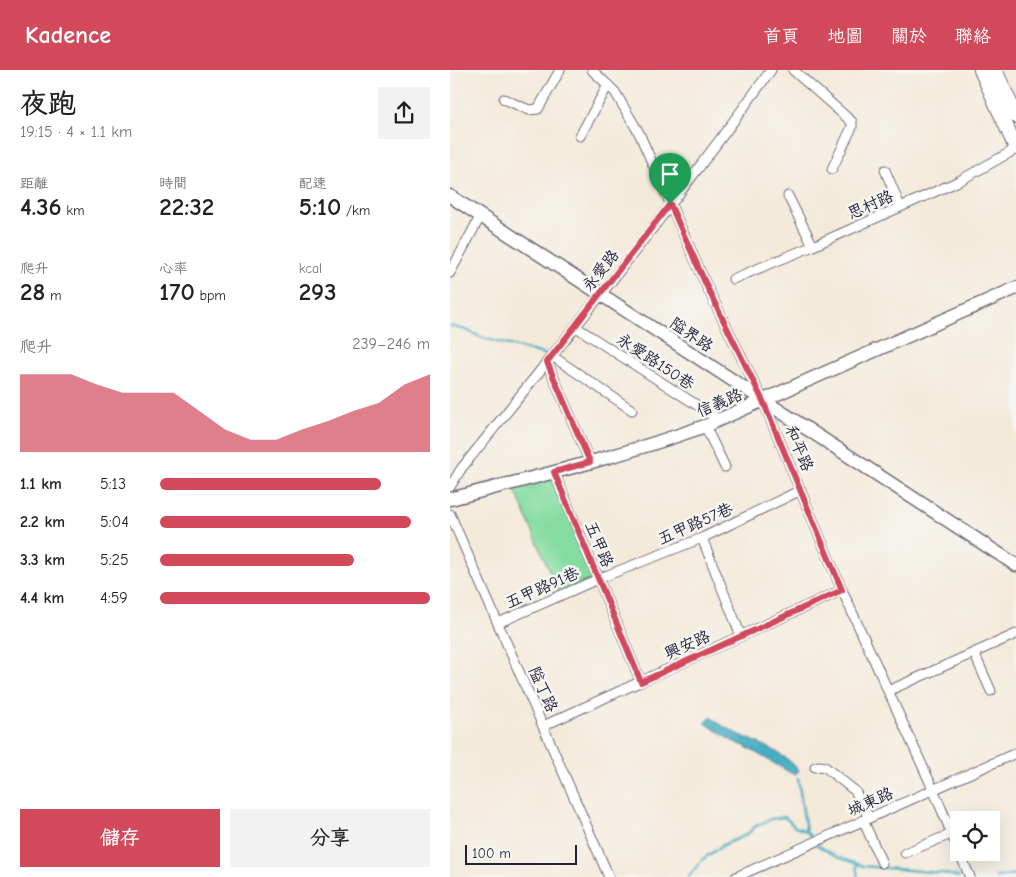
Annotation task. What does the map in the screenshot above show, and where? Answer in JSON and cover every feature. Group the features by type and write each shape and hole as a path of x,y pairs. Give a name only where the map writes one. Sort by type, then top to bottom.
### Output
{"main road":[{"path":"981,70 1016,148"},
{"path":"995,70 1016,116"}],"street":[{"path":"504,99 534,111 538,109 560,70"},
{"name":"和平路","path":"592,70 615,92 639,133 708,289 763,401 842,590 933,789 950,832"},
{"name":"永愛路","path":"450,486 461,469 576,327 710,154 770,70"},
{"path":"793,70 852,122 852,127 832,169"},
{"path":"580,136 608,85"},
{"name":"思村路","path":"733,278 813,246 958,181 1016,148"},
{"path":"886,170 900,206"},
{"name":"隘界路","path":"450,196 1016,565"},
{"path":"788,196 813,246"},
{"path":"450,273 481,215"},
{"name":"信義路","path":"450,499 590,462 705,426 1016,288"},
{"name":"永愛路150巷","path":"576,327 720,420"},
{"path":"550,359 632,410"},
{"path":"550,359 590,462"},
{"path":"705,426 724,467"},
{"name":"五甲路","path":"554,472 641,682"},
{"name":"五甲路57巷","path":"598,579 702,538 801,490"},
{"name":"隘丁路","path":"450,514 609,877"},
{"path":"702,538 741,636"},
{"name":"五甲路91巷","path":"498,624 598,579"},
{"name":"興安路","path":"543,726 842,590"},
{"path":"888,691 1016,634"},
{"path":"974,653 991,691"},
{"name":"城東路","path":"736,877 1016,753"},
{"path":"816,767 825,767 855,792 882,863"},
{"path":"905,853 950,834"},
{"name":"和平路","path":"963,861 970,877"}],"green space":[{"path":"554,472 598,579 560,596 512,483"}],"water":[{"path":"711,717 736,733 775,751 792,763 799,771 794,775 732,741 705,723"}],"waterway":[{"path":"450,326 466,330 483,338 547,355"},
{"path":"798,778 806,831"},
{"path":"688,877 703,859 723,845 746,835 756,826 771,819 785,817 795,827 806,831 814,840"},
{"path":"817,845 837,857 863,866 942,873 959,877"},
{"path":"856,864 858,877"},
{"path":"996,877 1016,874"}],"route":[{"path":"670,204 708,289 763,401 842,590 641,682 600,587 554,472 590,462 547,362 670,204"}]}
